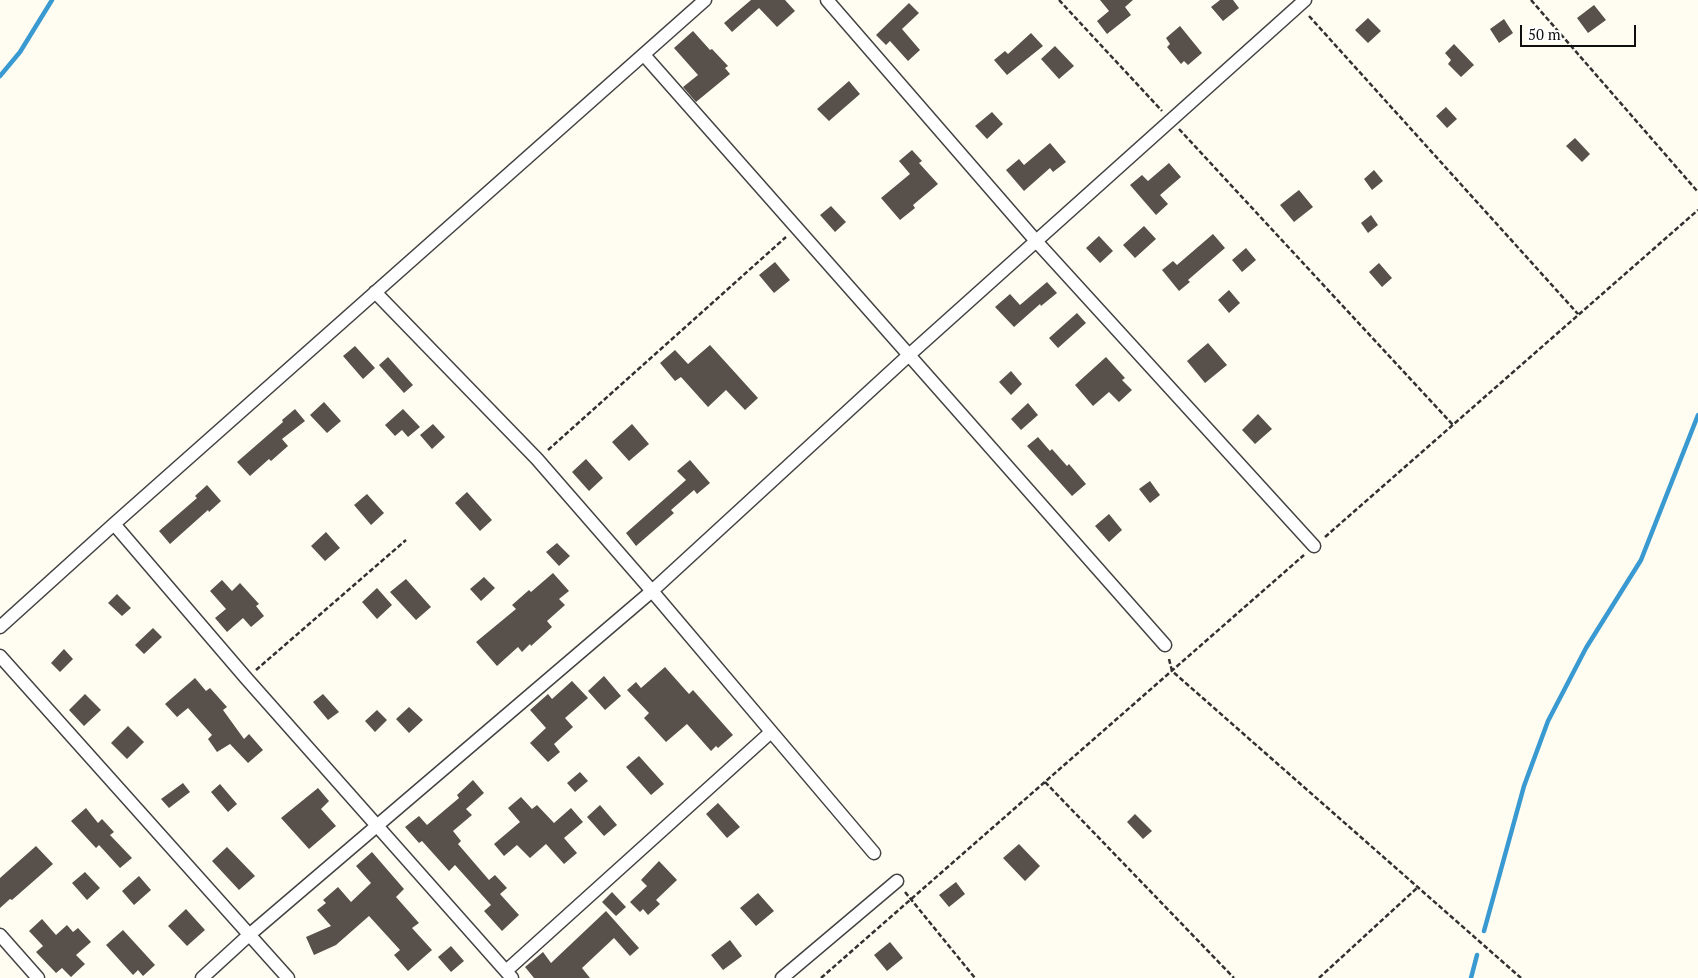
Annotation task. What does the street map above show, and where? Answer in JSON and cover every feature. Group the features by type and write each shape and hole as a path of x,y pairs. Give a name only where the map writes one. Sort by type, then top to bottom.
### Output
{"street":[{"path":"0,627 705,0"},
{"path":"827,0 1036,242 1314,546"},
{"path":"202,978 249,935 652,591 909,355 1302,2"},
{"path":"644,55 1165,645"},
{"path":"375,292 537,459 874,852"},
{"path":"114,524 246,678 509,974 771,732"},
{"path":"0,656 288,978"},
{"path":"782,978 897,881"},
{"path":"0,935 38,978"}],"path":[{"path":"1059,0 1453,425"},
{"path":"1531,0 1698,192"},
{"path":"1302,2 1579,315"},
{"path":"821,978 1698,210"},
{"path":"537,459 797,228"},
{"path":"246,678 406,540"},
{"path":"1165,645 1172,671 1521,978"},
{"path":"1045,782 1234,978"},
{"path":"897,881 975,978"},
{"path":"1319,978 1418,887"}],"building":[{"path":"751,0 785,0 795,11 777,27 759,8 732,32 724,23"},
{"path":"1100,0 1133,0 1125,7 1131,15 1107,34 1097,21 1109,11"},
{"path":"1220,0 1233,0 1239,8 1223,21 1211,7"},
{"path":"909,3 919,13 902,29 920,50 908,61 890,41 886,45 876,35"},
{"path":"1594,5 1606,20 1588,33 1577,18"},
{"path":"1368,18 1381,31 1368,43 1355,30"},
{"path":"1504,19 1513,33 1499,43 1490,29"},
{"path":"1180,26 1202,53 1188,65 1184,61 1181,64 1167,47 1170,44 1166,38"},
{"path":"693,31 728,66 725,68 730,74 696,102 683,87 698,75 674,48"},
{"path":"1031,33 1043,46 1007,75 994,60 1005,51 1008,54"},
{"path":"1454,44 1474,65 1461,77 1448,64 1451,60 1445,53"},
{"path":"1055,46 1074,66 1059,79 1041,59"},
{"path":"849,81 860,94 829,121 817,109"},
{"path":"1446,107 1457,119 1447,128 1436,116"},
{"path":"992,112 1003,124 987,139 975,126"},
{"path":"1575,138 1590,154 1582,162 1566,146"},
{"path":"1050,143 1066,162 1053,172 1050,168 1024,191 1006,170 1019,159 1024,165"},
{"path":"912,150 922,161 919,163 938,184 913,205 915,208 900,220 881,198 910,174 899,161"},
{"path":"1169,163 1181,177 1160,195 1168,204 1156,215 1130,185 1142,175 1148,181"},
{"path":"1374,170 1383,181 1372,190 1364,179"},
{"path":"1299,190 1313,207 1294,222 1280,205"},
{"path":"831,206 846,222 835,232 820,215"},
{"path":"1371,215 1378,225 1368,233 1361,223"},
{"path":"1144,226 1156,239 1135,258 1123,245"},
{"path":"1213,234 1225,248 1188,280 1190,282 1179,291 1162,270 1173,261 1177,265"},
{"path":"1099,236 1113,251 1100,263 1086,248"},
{"path":"1246,248 1256,260 1242,272 1232,260"},
{"path":"775,262 790,280 774,293 759,275"},
{"path":"1379,263 1392,278 1382,287 1369,272"},
{"path":"1047,282 1057,293 1041,306 1040,304 1014,327 995,307 1010,294 1020,305"},
{"path":"1229,290 1240,303 1229,313 1218,300"},
{"path":"1077,313 1086,323 1058,348 1049,338"},
{"path":"1208,343 1227,365 1205,383 1187,361"},
{"path":"710,345 758,398 745,410 726,390 708,407 681,377 675,381 660,363 675,350 688,364"},
{"path":"355,346 375,368 363,379 343,356"},
{"path":"388,357 413,385 404,393 379,365"},
{"path":"1106,357 1125,378 1122,380 1132,390 1119,402 1109,392 1093,406 1075,385"},
{"path":"1011,371 1022,384 1011,395 999,382"},
{"path":"324,402 341,421 327,433 310,415"},
{"path":"1028,403 1038,415 1021,430 1011,419"},
{"path":"295,409 305,421 282,439 288,446 271,461 269,459 250,476 237,462 283,422 282,420"},
{"path":"403,409 420,427 408,437 402,430 395,436 385,425"},
{"path":"1258,414 1272,429 1255,444 1242,430"},
{"path":"433,424 445,437 432,449 420,435"},
{"path":"632,424 649,444 629,461 612,442"},
{"path":"1038,437 1067,466 1069,464 1086,484 1072,496 1027,446"},
{"path":"586,459 603,478 589,491 572,472"},
{"path":"690,460 710,483 697,494 694,490 671,510 674,513 636,546 626,533 686,480 677,471"},
{"path":"1150,481 1160,495 1150,503 1139,489"},
{"path":"207,485 221,501 170,544 159,531 197,498 195,496"},
{"path":"467,492 492,520 480,531 455,503"},
{"path":"367,494 384,513 371,525 354,505"},
{"path":"1109,514 1122,530 1109,542 1095,526"},
{"path":"326,532 340,548 325,561 311,546"},
{"path":"557,543 570,556 559,566 546,552"},
{"path":"553,573 569,591 559,599 565,605 547,621 552,627 522,652 518,647 497,666 476,642 516,609 512,605"},
{"path":"484,577 495,588 481,601 470,589"},
{"path":"406,579 431,607 416,620 390,592"},
{"path":"222,580 232,591 240,583 259,604 256,606 264,616 251,627 243,618 227,632 215,618 226,609 210,591"},
{"path":"377,588 392,605 377,619 362,602"},
{"path":"117,594 131,608 122,616 108,603"},
{"path":"153,628 162,637 144,654 135,645"},
{"path":"64,649 73,659 60,672 51,663"},
{"path":"665,667 689,694 693,690 733,735 718,748 716,746 711,751 687,724 666,742 644,718 649,713 627,690 636,682 641,688"},
{"path":"604,676 621,696 605,710 588,691"},
{"path":"195,678 206,691 210,688 227,707 223,710 244,739 249,734 263,750 248,763 230,744 217,752 208,739 212,735 188,708 177,717 165,704"},
{"path":"572,681 588,698 565,718 573,727 554,744 560,752 548,762 530,743 546,728 530,710 548,694 552,699"},
{"path":"85,694 101,710 84,726 69,710"},
{"path":"323,694 339,712 328,720 313,702"},
{"path":"409,707 423,720 409,733 396,719"},
{"path":"377,710 387,720 375,732 365,721"},
{"path":"128,726 144,742 127,759 111,743"},
{"path":"639,756 664,784 651,795 626,767"},
{"path":"580,772 588,781 575,792 567,783"},
{"path":"473,780 484,793 466,809 472,815 453,831 461,841 458,844 489,880 495,875 507,888 500,894 519,915 502,931 484,911 491,905 455,865 449,871 422,841 419,843 405,827 419,816 427,825 459,798 457,795"},
{"path":"183,783 190,792 169,808 161,799"},
{"path":"220,784 237,804 228,812 211,792"},
{"path":"318,788 329,801 321,809 336,826 309,849 281,818"},
{"path":"521,797 532,809 537,805 554,823 571,808 583,822 564,838 577,853 564,864 546,844 530,858 517,845 504,856 494,844 520,822 508,808"},
{"path":"718,803 740,827 727,838 706,814"},
{"path":"600,805 617,825 604,836 587,817"},
{"path":"86,808 98,823 102,819 114,832 110,835 132,858 120,868 99,845 96,848 71,821"},
{"path":"1135,814 1152,831 1143,839 1127,822"},
{"path":"1019,844 1040,866 1025,881 1003,858"},
{"path":"36,846 53,864 12,900 10,899 0,908 0,878"},
{"path":"227,847 255,876 239,890 212,861"},
{"path":"372,852 404,889 396,897 419,923 412,928 432,950 408,971 394,955 400,950 369,916 336,945 314,955 306,937 331,926 317,910 326,903 323,900 338,887 351,902 371,883 356,866"},
{"path":"659,861 677,880 656,900 660,904 648,915 643,909 640,912 630,902 647,886 641,880"},
{"path":"85,872 100,888 87,900 72,883"},
{"path":"139,876 151,890 134,905 122,891"},
{"path":"956,882 965,894 949,907 939,895"},
{"path":"612,892 626,907 616,916 602,902"},
{"path":"758,893 774,911 756,926 740,908"},
{"path":"186,909 205,930 187,946 168,926"},
{"path":"606,911 639,948 630,956 614,938 582,968 590,978 534,978 525,967 543,952 551,963"},
{"path":"42,919 56,935 67,925 73,932 78,928 91,942 76,955 85,964 71,977 62,968 56,973 36,952 43,946 29,931"},
{"path":"123,930 155,965 143,976 138,970 133,975 106,945"},
{"path":"730,940 742,956 723,970 711,955"},
{"path":"890,942 903,958 887,971 874,955"},
{"path":"451,946 464,961 451,972 438,957"}],"waterway":[{"path":"0,76 20,52 52,0"},
{"path":"1484,931 1524,786 1548,721 1586,648 1641,560 1698,415"},
{"path":"1471,978 1477,955"}]}
